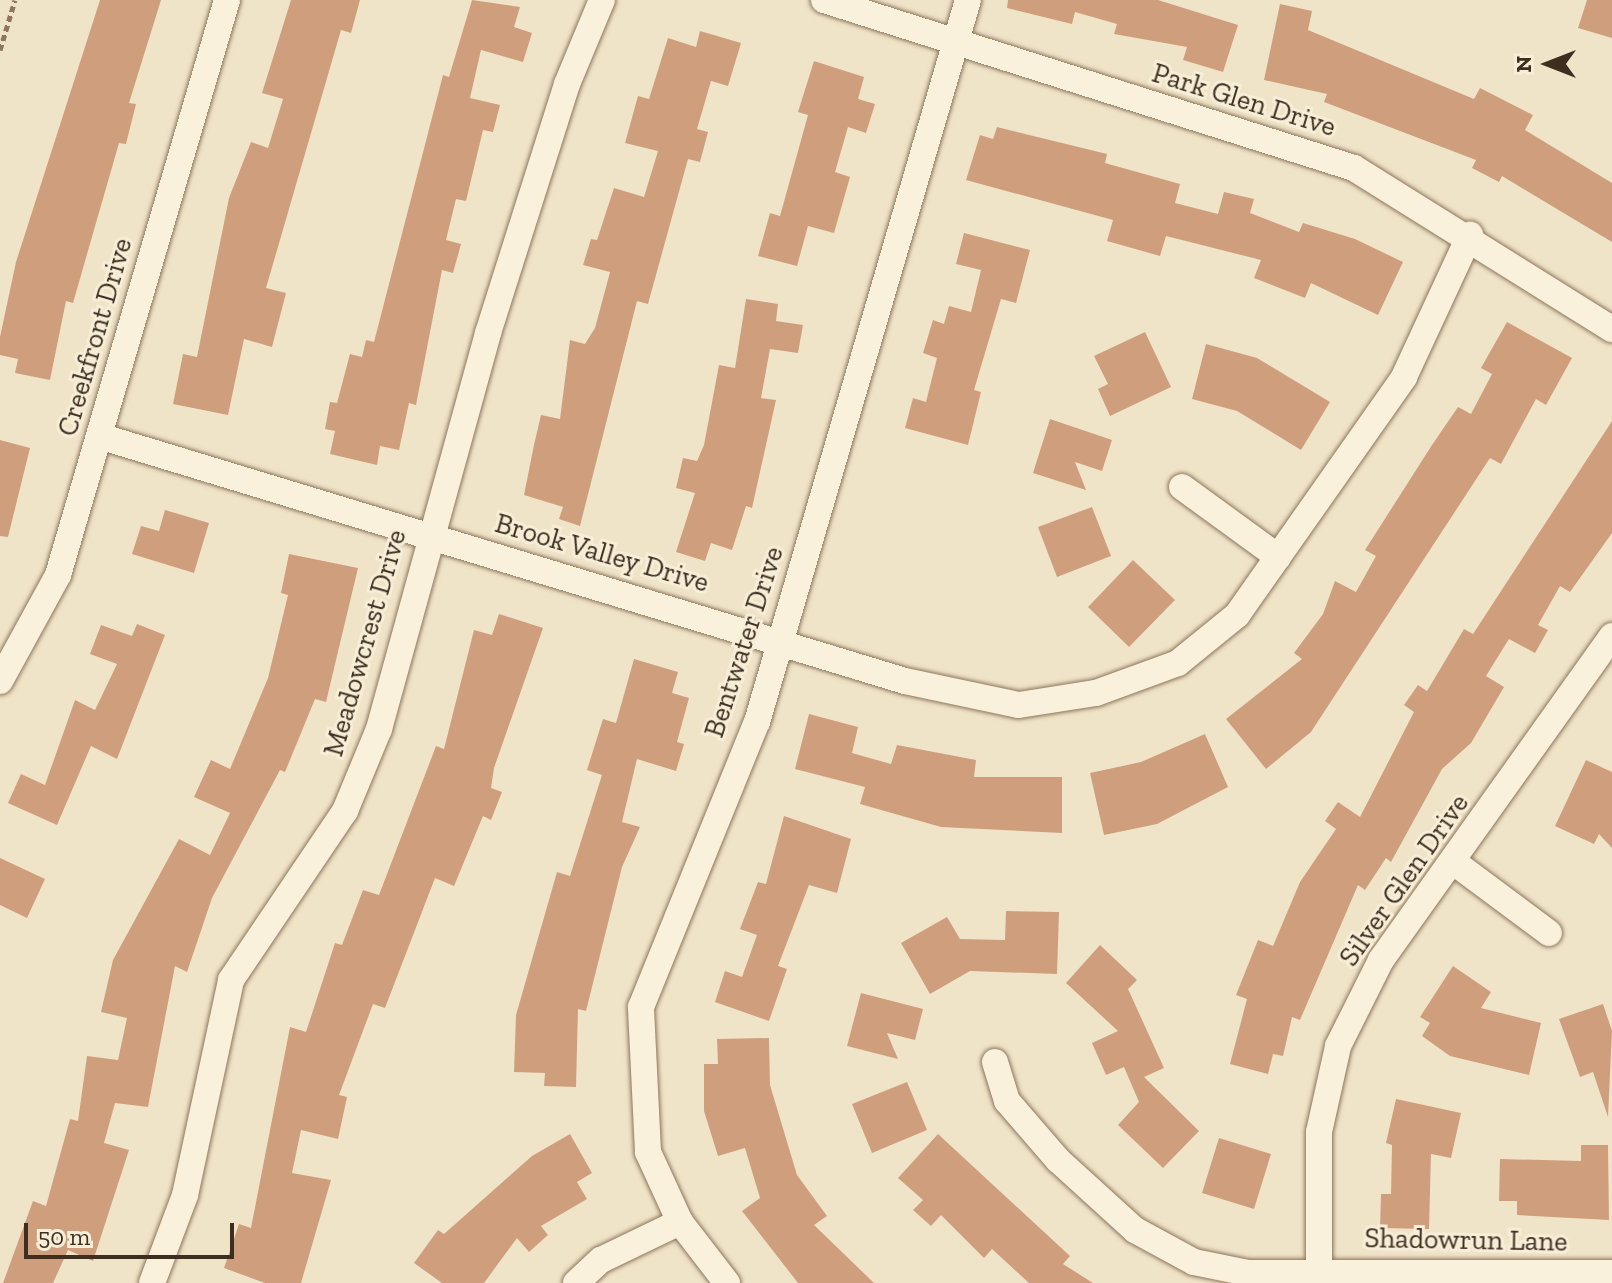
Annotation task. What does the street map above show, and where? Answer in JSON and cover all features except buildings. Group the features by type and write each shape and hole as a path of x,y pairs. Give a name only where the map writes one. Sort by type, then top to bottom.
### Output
{"street":[{"name":"Creekfront Drive","path":"0,681 58,575 227,0"},
{"name":"Meadowcrest Drive","path":"152,1283 185,1195 231,980 345,811 379,729 430,537 563,96 602,0"},
{"name":"Park Glen Drive","path":"824,0 1354,168 1470,235 1612,329"},
{"name":"Bentwater Drive","path":"727,1283 680,1222 648,1152 641,1007 757,722 968,0"},
{"name":"Brook Valley Drive","path":"99,436 430,537 781,638 905,681 1019,705 1096,693 1178,663 1237,615 1404,377 1470,235"},
{"path":"1182,487 1278,557"},
{"name":"Silver Glen Drive","path":"1319,1276 1319,1132 1338,1046 1381,960 1455,863 1612,636"},
{"path":"1455,863 1549,933"},
{"name":"Shadowrun Lane","path":"995,1062 1007,1101 1135,1230 1194,1262 1248,1273 1319,1276 1612,1273"},
{"path":"576,1283 601,1260 680,1222"}],"path":[{"path":"0,50 15,0"}]}
